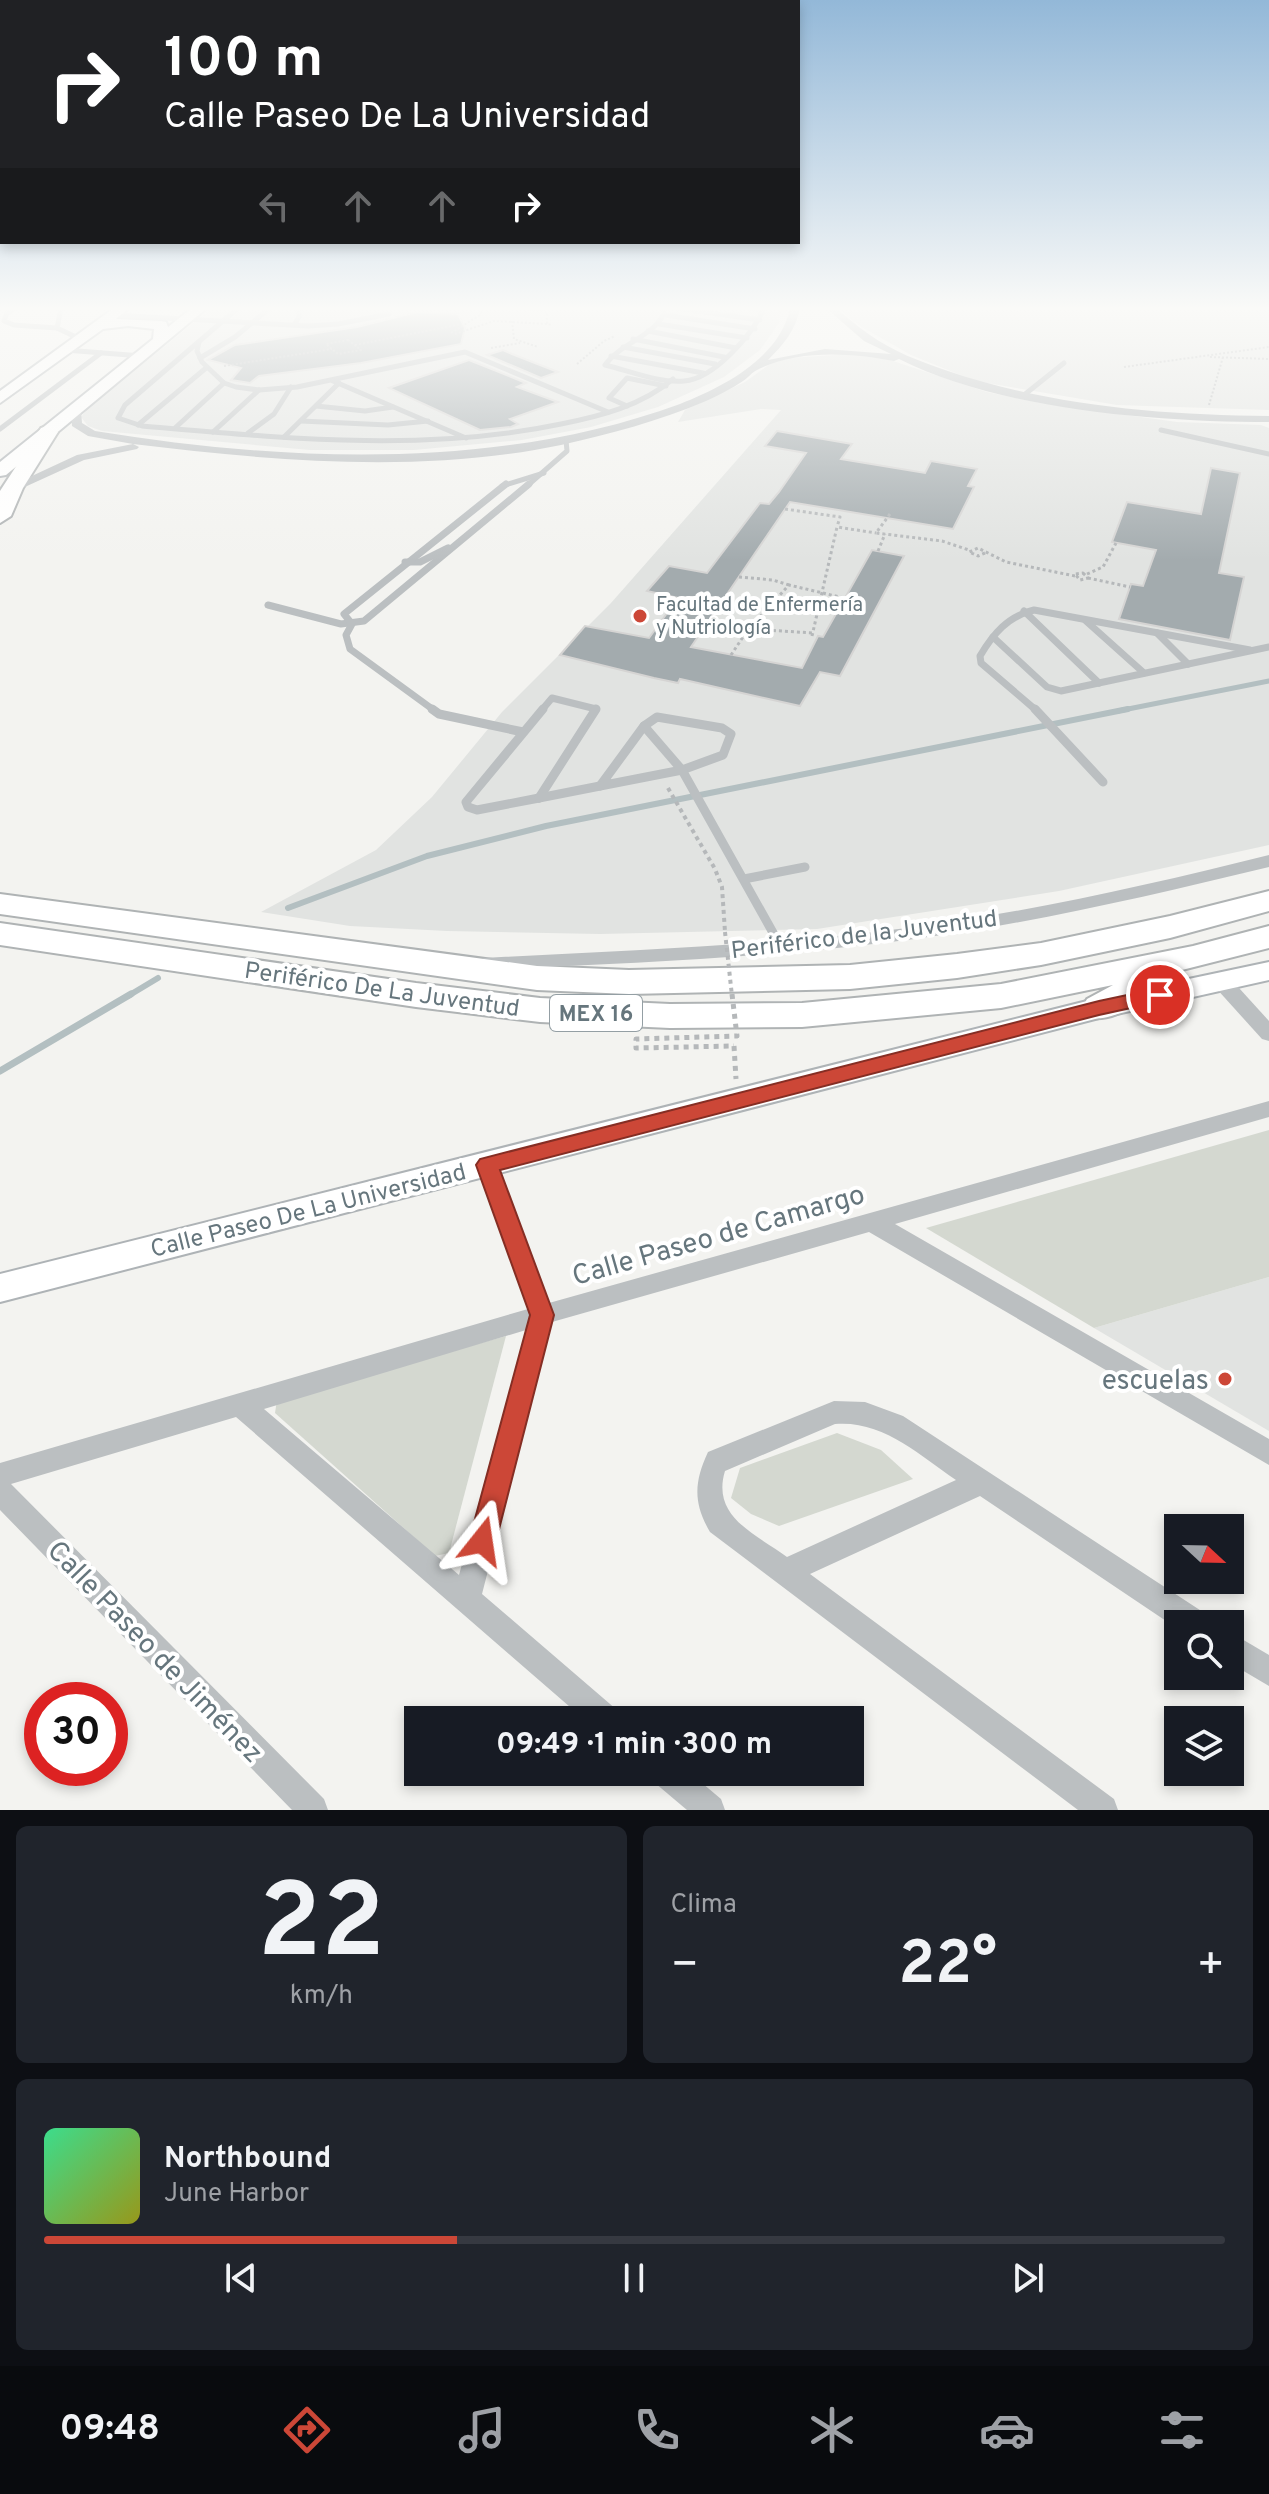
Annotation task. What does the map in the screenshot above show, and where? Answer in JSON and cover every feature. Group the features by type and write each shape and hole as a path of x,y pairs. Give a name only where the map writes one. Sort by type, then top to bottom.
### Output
{"highway":[{"path":"0,516 6,480 48,432"},
{"name":"Periférico De La Juventud","path":"0,904 537,978 629,982 850,977 1041,954 1170,927 1269,901"},
{"name":"Periférico De La Juventud","path":"0,934 509,1007 670,1016 802,1015 1001,996 1193,957"},
{"name":"MEX 16","path":"1193,957 1269,937"},
{"path":"1099,1008 1193,957"}],"main road":[{"path":"48,432 97,392"},
{"name":"Calle Paseo De La Universidad","path":"0,1288 1099,1008 1269,971"}],"street":[{"path":"76,410 76,424 92,434 166,444 307,456 394,457 475,453 566,440 627,425 713,392"},
{"path":"1014,392 1162,416 1268,420"},
{"path":"6,480 81,457 166,444"},
{"name":"Periférico de la Juventud","path":"453,965 856,940 1065,908 1269,861"},
{"path":"1222,982 1269,1034"},
{"name":"Calle Paseo de Camargo","path":"0,1475 542,1315 1269,1109"},
{"path":"467,1598 542,1315 487,1165"},
{"path":"872,1222 1269,1453"},
{"path":"241,1405 591,1706"},
{"path":"1103,1810 719,1523 712,1512 708,1486 717,1461 834,1413 847,1411 879,1417 1175,1610"},
{"path":"785,1572 981,1482"},
{"name":"Calle Paseo de Jiménez","path":"0,1491 313,1810"},
{"path":"1244,1655 1269,1672"},
{"path":"682,1786 710,1810"}],"lane":[{"path":"0,429 49,392"},
{"path":"140,392 119,411 118,418 138,425 213,432 379,441 470,439 514,434 608,412 653,392"},
{"path":"138,425 177,392"},
{"path":"175,428 214,392"},
{"path":"213,432 256,392"},
{"path":"246,434 273,415 289,392"},
{"path":"284,437 327,392"},
{"path":"360,392 470,439"},
{"path":"561,392 608,412"},
{"path":"614,392 609,398 627,406"},
{"path":"1024,395 1027,392"},
{"path":"316,406 365,411 393,407"},
{"path":"301,421 388,425 428,421"},
{"path":"1161,430 1269,454"},
{"path":"268,605 341,624 364,621 544,473 567,451 566,440"},
{"path":"352,624 345,611 405,562 504,485 544,473"},
{"path":"405,562 420,562 459,543"},
{"path":"1024,611 1099,683"},
{"path":"1103,782 1046,719 981,663 980,656 1002,626 1024,611 1083,618 1250,650"},
{"path":"1083,618 1144,673"},
{"path":"352,624 346,635 350,649 439,714 523,732"},
{"path":"1157,633 1188,664"},
{"path":"993,637 1047,687 1061,691 1269,647"},
{"path":"539,798 596,709 552,698 466,805 477,810 539,798 682,770 723,755 729,731 661,717 644,726 600,786"},
{"path":"644,726 682,770 781,947"},
{"path":"744,879 805,867"}],"path":[{"path":"1208,411 1213,392"},
{"path":"749,629 812,635 840,517 785,509"},
{"path":"876,533 890,514"},
{"path":"837,527 942,541 969,550 978,548 1031,568 1075,576 1077,573 1130,587"},
{"path":"878,551 885,534"},
{"path":"1087,576 1103,568 1116,543"},
{"path":"739,577 773,580 844,598"},
{"path":"731,655 749,629 789,585"},
{"path":"673,794 722,887 737,1036 636,1039 636,1048 734,1046 733,1069 742,1100"}],"shaded area":[{"path":"107,392 690,392 658,407 591,427 522,440 414,450 310,450 102,431 88,426 81,417"},
{"path":"723,392 989,392 1040,403 1177,422 1261,425 1269,428 1269,845 1059,891 817,929 600,934 447,931 350,926 261,912 376,850 432,797 502,712 611,603 781,410 761,409 678,422 685,410"},
{"path":"1043,392 1269,392 1269,410 1117,405"},
{"path":"1269,1130 1269,1277 1094,1328 926,1228"},
{"name":"escuelas","path":"1269,1277 1269,1431 1094,1328"},
{"path":"506,1336 449,1553 435,1556 275,1413 277,1400"},
{"path":"837,1433 881,1450 913,1479 779,1526 751,1514 731,1498 740,1468"}],"building":[{"path":"399,392 532,392 558,402 510,419 518,424 511,427 480,430"},
{"path":"777,431 852,444 841,459 925,473 931,461 977,469 968,486 974,487 953,529 790,502 691,647 802,668 818,636 823,637 872,550 904,556 840,676 820,672 800,706 680,679 678,683 654,678 560,655 585,626 649,638 678,598 647,591 669,566 707,573 760,503 769,504 779,492 806,453 765,446"},
{"path":"1211,468 1240,473 1219,573 1244,577 1230,640 1119,619 1131,584 1143,586 1156,550 1112,542 1127,502 1201,514"}],"waterway":[{"path":"1122,710 1269,681"},
{"path":"1122,710 1128,709"},
{"path":"288,908 427,856 546,826 1122,710"},
{"path":"1118,711 1122,710"},
{"path":"128,996 158,978"},
{"path":"0,1071 131,994"}],"place":[{"name":"Facultad de Enfermería y Nutriología","path":"640,616"},
{"name":"escuelas","path":"1225,1379"}],"route":[{"path":"482,1541 542,1315 487,1165 1160,995"}]}
